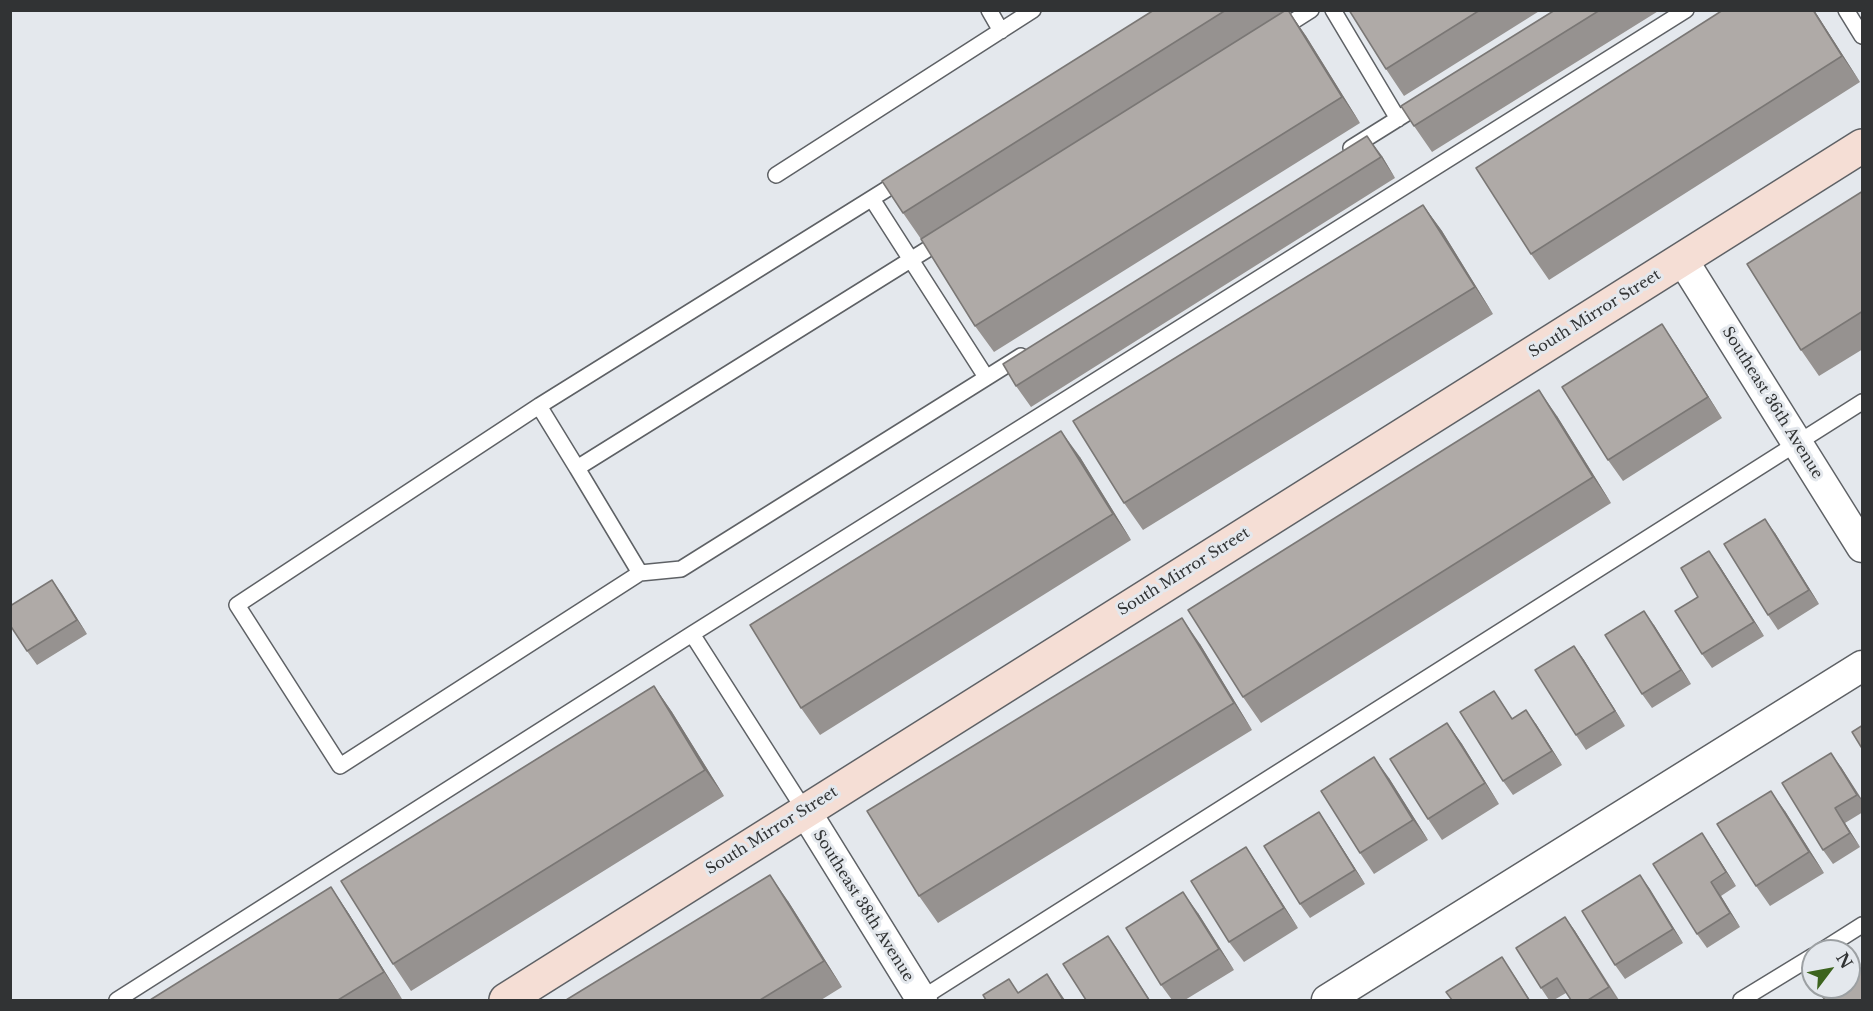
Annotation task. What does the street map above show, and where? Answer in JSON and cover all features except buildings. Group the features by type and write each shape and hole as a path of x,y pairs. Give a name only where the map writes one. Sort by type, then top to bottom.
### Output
{"street":[{"name":"South Mirror Street","path":"506,1000 1863,146"},
{"name":"Southeast 36th Avenue","path":"1682,259 1863,547"},
{"path":"1326,1000 1863,666"},
{"name":"Southeast 38th Avenue","path":"805,810 920,1000"}],"lane":[{"path":"989,10 1001,31"},
{"path":"776,175 1033,10"},
{"path":"1261,42 1311,10"},
{"path":"1333,10 1398,119"},
{"path":"117,1000 692,634 1686,10"},
{"path":"1846,10 1863,36"},
{"path":"1338,157 1438,93"},
{"path":"912,174 539,406 237,604 340,766 640,573 681,569 1037,346"},
{"path":"872,199 987,377"},
{"path":"577,468 962,229"},
{"path":"920,1000 1863,402"},
{"path":"539,406 640,573"},
{"path":"692,634 805,810"},
{"path":"1840,939 1863,925"},
{"path":"1741,1000 1801,963"}]}
